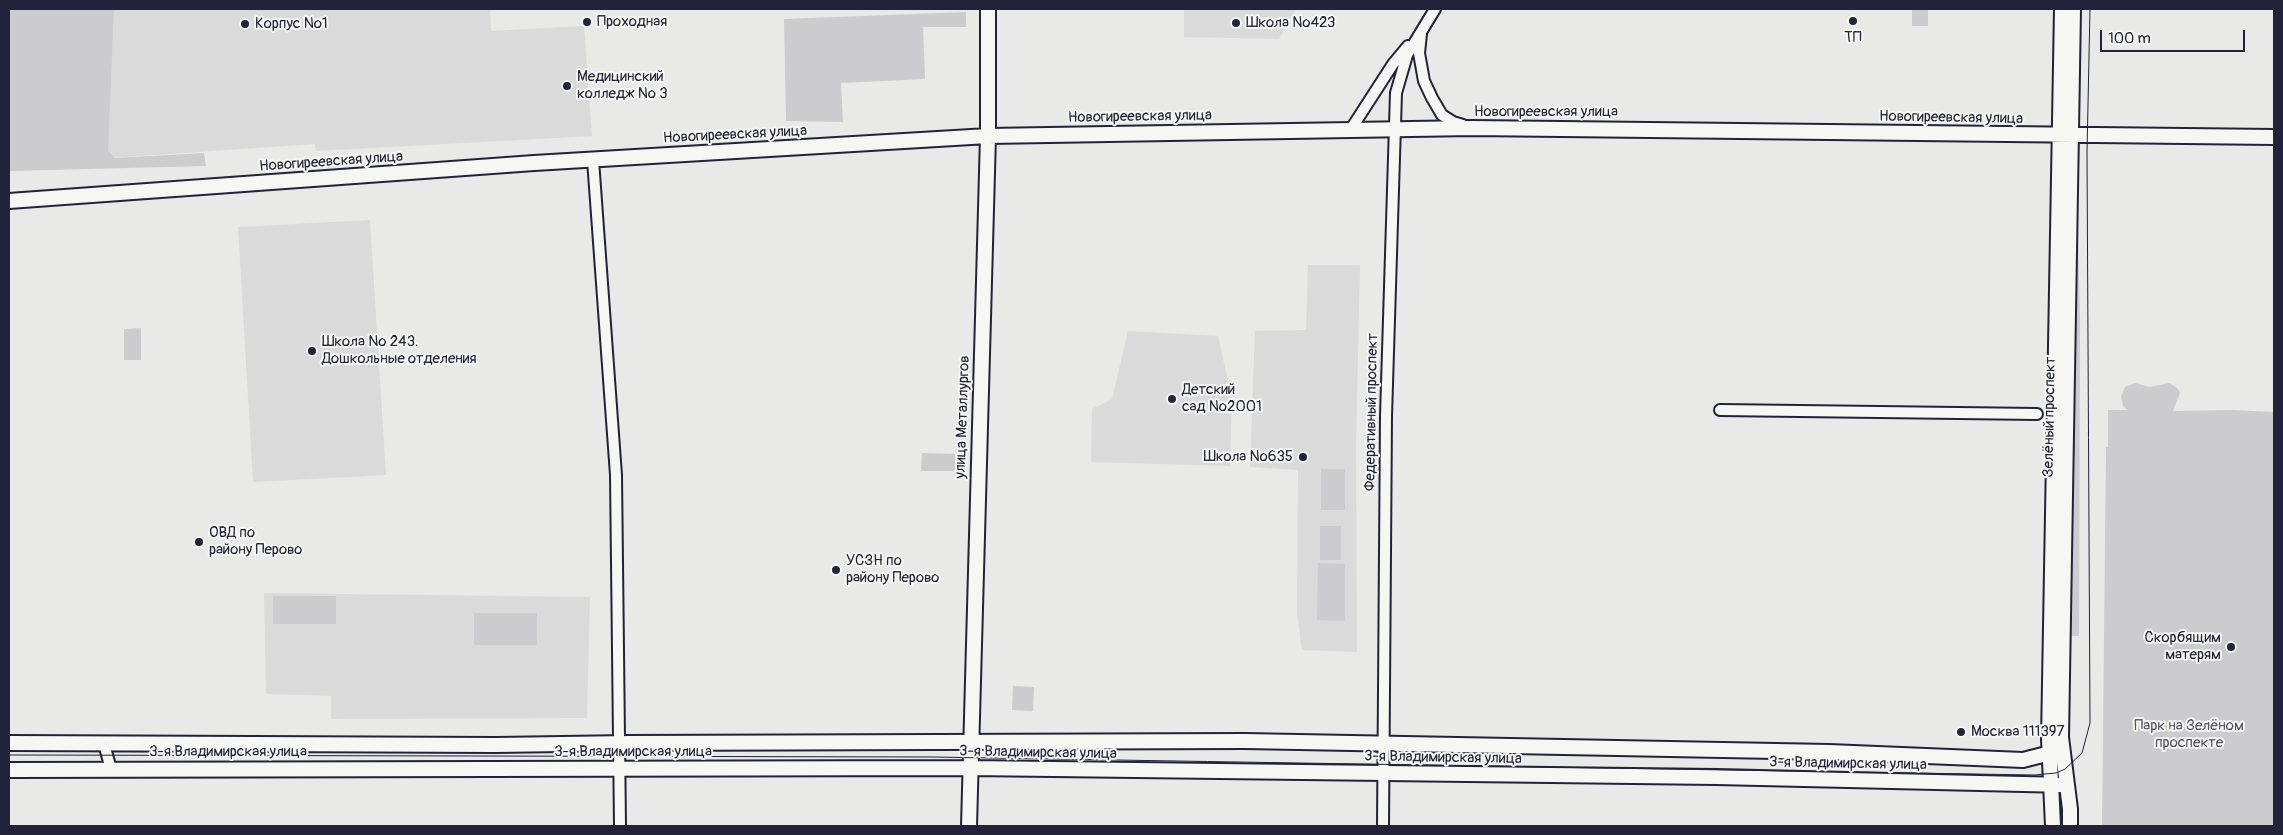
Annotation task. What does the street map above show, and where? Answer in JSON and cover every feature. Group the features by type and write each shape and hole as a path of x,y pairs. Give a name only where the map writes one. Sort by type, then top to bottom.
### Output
{"street":[{"name":"улица Металлургов","path":"969,826 988,136 988,9"},
{"name":"Федеративный проспект","path":"1383,826 1386,416 1396,93 1407,55 1435,9"},
{"name":"Зелёный проспект","path":"2053,826 2051,786 2056,752 2065,136 2062,9"},
{"name":"Зелёный проспект","path":"2065,136 2073,9"},
{"path":"1421,30 1419,53 1424,81 1432,98 1442,115 1453,122 1472,128"},
{"path":"1351,129 1393,64 1421,30"},
{"name":"Новогиреевская улица","path":"9,201 593,160 988,136 1472,128 2274,137"},
{"path":"593,160 616,475 620,826"},
{"path":"1720,410 2037,414"},
{"name":"3-я Владимирская улица","path":"9,743 514,745 1215,741 1820,752 2023,760 2056,752"},
{"path":"104,744 111,769"},
{"name":"Зелёный проспект","path":"2056,752 2067,785 2070,826"},
{"name":"3-я Владимирская улица","path":"9,770 970,768 1726,778 2067,785"}],"shaded area":[{"path":"9,9 490,9 491,31 584,26 592,136 316,151 315,144 9,165"},
{"name":"Школа №423","path":"1184,9 1296,9 1279,39 1184,37"},
{"name":"Школа № 243. Дошкольные отделения","path":"370,220 386,475 253,482 238,227"},
{"name":"Школа №635","path":"1308,265 1360,265 1356,447 1357,652 1302,650 1297,613 1298,470 1250,467 1255,331 1306,330"},
{"name":"Детский сад №2001","path":"1128,331 1218,336 1232,398 1230,466 1091,462 1092,409 1112,399"},
{"path":"264,593 590,597 587,718 331,719 331,696 266,694"}],"green space":[{"path":"9,9 114,9 108,151 115,158 204,153 206,166 9,171"},
{"path":"1912,9 1928,9 1928,26 1912,26"},
{"path":"966,12 966,27 923,27 925,79 841,83 843,122 786,121 784,19"},
{"path":"2076,159 2080,316 2079,636 2068,636"},
{"path":"141,328 141,360 124,360 124,329"},
{"name":"Парк на Зелёном проспекте","path":"2135,383 2150,387 2170,383 2180,393 2173,411 2233,410 2274,412 2274,826 2102,826 2108,410 2127,410 2123,406 2121,396 2125,387"},
{"path":"922,453 955,454 955,471 921,471"},
{"path":"1321,469 1345,469 1345,510 1321,510"},
{"path":"1320,526 1341,526 1341,560 1320,560"},
{"path":"1318,563 1345,564 1345,621 1317,620"},
{"path":"273,596 336,596 336,624 273,624"},
{"path":"474,613 537,613 537,645 474,645"},
{"path":"1013,686 1034,687 1033,711 1012,710"}],"tram line":[{"path":"9,755 932,757 2034,775 2056,773 2065,769 2082,753 2090,723 2087,152 2090,9"},
{"path":"996,751 1034,751"}],"place":[{"name":"ТП","path":"1853,21"},
{"name":"Проходная","path":"587,22"},
{"name":"Школа №423","path":"1236,23"},
{"name":"Корпус №1","path":"245,24"},
{"name":"Медицинский колледж № 3","path":"567,86"},
{"name":"Школа № 243. Дошкольные отделения","path":"312,351"},
{"name":"Детский сад №2001","path":"1172,399"},
{"name":"Школа №635","path":"1303,457"},
{"name":"ОВД по району Перово","path":"199,542"},
{"name":"УСЗН по району Перово","path":"836,570"},
{"name":"Скорбящим матерям","path":"2231,647"},
{"name":"Москва 111397","path":"1961,732"}]}
